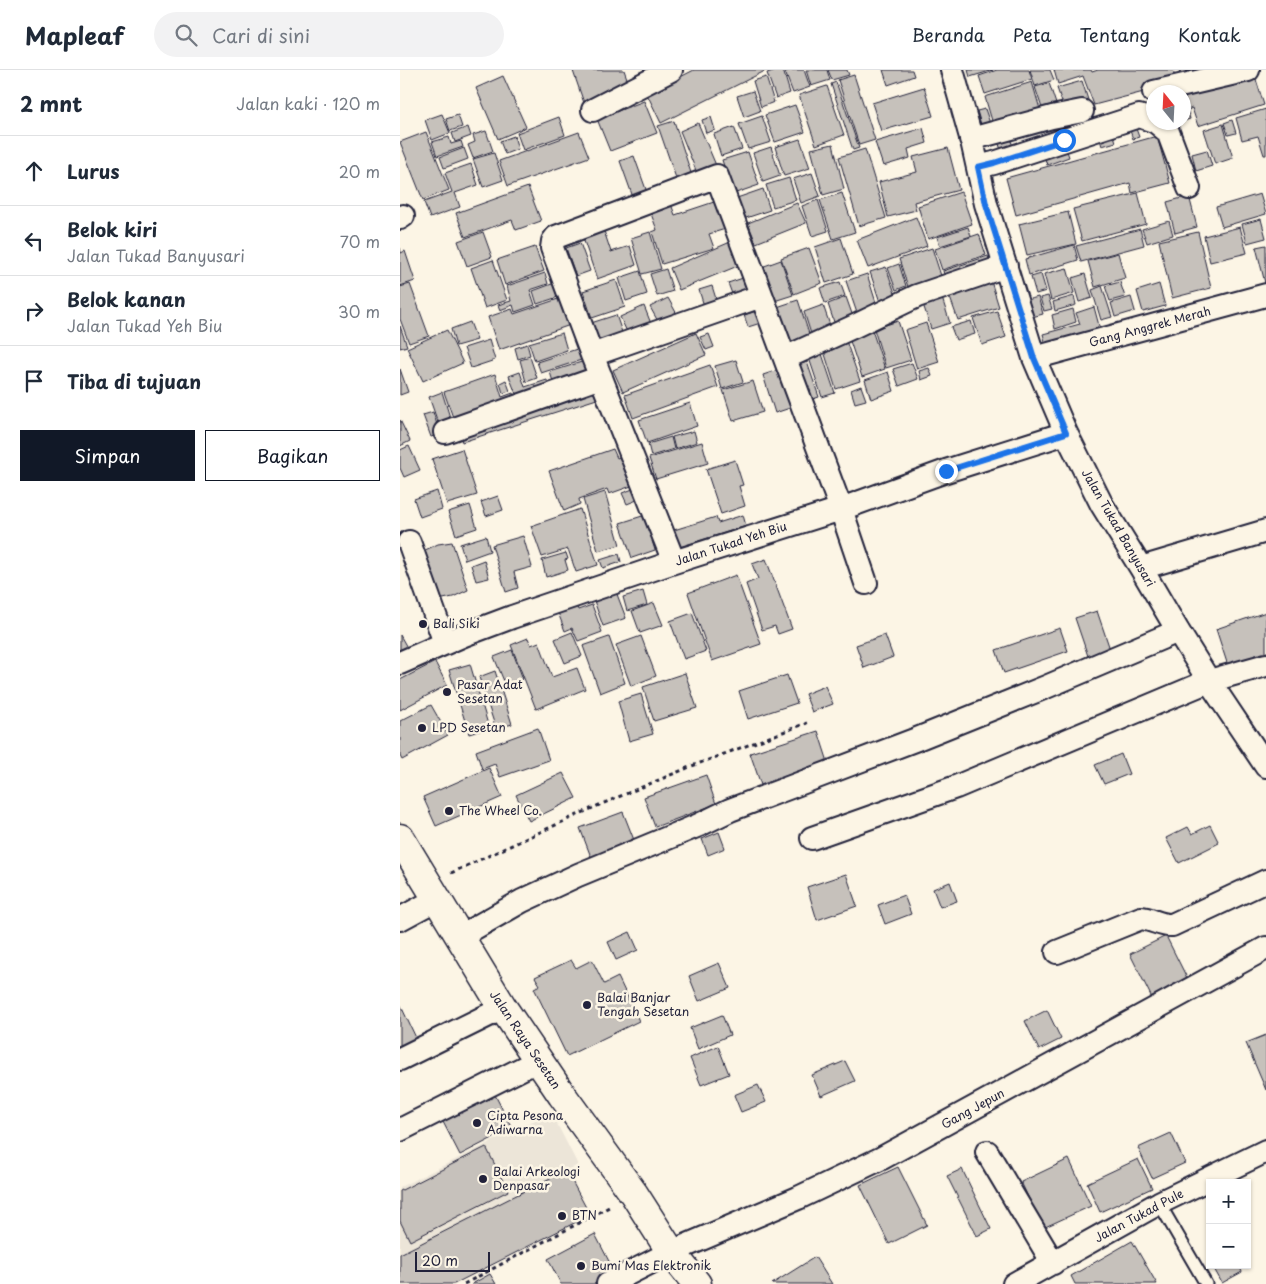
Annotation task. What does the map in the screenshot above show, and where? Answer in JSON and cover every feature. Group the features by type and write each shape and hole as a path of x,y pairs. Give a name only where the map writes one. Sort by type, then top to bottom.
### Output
{"main road":[{"name":"Jalan Raya Sesetan","path":"400,838 502,1008 634,1194 672,1252 697,1284"}],"street":[{"path":"593,110 671,70"},
{"name":"Jalan Tukad Banyusari","path":"952,70 986,204 1034,358 1066,433 1102,505 1209,681 1266,766"},
{"path":"1186,85 1248,70"},
{"path":"971,139 1052,116 1082,111"},
{"path":"978,167 1139,116 1146,119"},
{"path":"1165,130 1168,132 1190,188"},
{"path":"674,562 552,248 556,237 717,176 841,509 866,583"},
{"path":"785,358 917,296 1006,266"},
{"name":"Gang Anggrek Merah","path":"1034,358 1266,295"},
{"path":"592,355 761,296"},
{"path":"445,432 601,377"},
{"name":"Jalan Tukad Yeh Biu","path":"400,663 512,617 674,562 841,509 946,471 1066,433"},
{"path":"1141,568 1266,531"},
{"path":"409,542 445,643"},
{"path":"460,937 522,901 730,810 918,739 1178,631"},
{"path":"812,838 956,787 1209,681 1266,665"},
{"path":"1057,952 1142,918 1162,924 1172,924 1266,881"},
{"path":"400,919 432,892"},
{"name":"Gang Jepun","path":"608,1284 672,1252 798,1198 882,1158 1266,948"},
{"path":"400,1059 502,1008"},
{"path":"400,1130 539,1060"},
{"name":"Jalan Tukad Pule","path":"1014,1284 1159,1204 1266,1151"},
{"path":"987,1152 1053,1263"}],"lane":[{"path":"1159,1204 1206,1284"}],"path":[{"path":"432,892 597,806 692,766 807,723"},
{"path":"464,1284 634,1194"}],"shaded area":[{"name":"Balai Arkeologi Denpasar","path":"551,1112 578,1165 400,1254 400,1187"}],"building":[{"path":"624,70 630,87 584,103 573,71"},
{"path":"694,70 767,70 661,123 647,94"},
{"path":"783,70 790,93 776,98 767,73"},
{"path":"804,70 810,87 793,93 785,72"},
{"path":"806,70 827,70 830,80 811,86"},
{"path":"828,70 847,70 849,75 832,80"},
{"path":"883,70 912,70 914,76 888,85"},
{"path":"968,70 993,70 970,77"},
{"path":"997,70 1029,70 1032,79 985,94 979,76"},
{"path":"1030,70 1050,70 1054,80 1035,86"},
{"path":"1054,70 1091,70 1092,72 1098,70 1173,70 1178,83 1170,85 1146,85 1146,91 1094,105 1083,76 1058,84"},
{"path":"1179,70 1201,70 1181,77"},
{"path":"1253,70 1264,105 1198,126 1191,108 1191,93"},
{"path":"854,75 875,140 859,145 838,80"},
{"path":"503,76 526,127 498,139 476,88"},
{"path":"766,77 774,102 761,107 753,81"},
{"path":"1082,81 1090,106 1066,114 1057,88"},
{"path":"836,82 859,148 853,150 831,84"},
{"path":"1032,82 1042,116 995,131 985,97"},
{"path":"1049,83 1058,110 1044,114 1035,87"},
{"path":"827,86 844,135 816,145 799,95"},
{"path":"924,87 933,116 881,131 872,103"},
{"path":"753,91 760,111 744,117 737,96"},
{"path":"644,101 657,133 610,151 597,119"},
{"path":"795,105 805,132 775,142 765,115"},
{"path":"985,109 992,129 983,131 977,111"},
{"path":"1266,109 1266,155 1264,155 1258,136 1242,140 1236,118"},
{"path":"442,114 450,133 432,140 425,120"},
{"path":"458,115 462,127 450,131 446,119"},
{"path":"762,116 771,142 748,149 739,124"},
{"path":"559,117 565,135 523,150 517,133"},
{"path":"711,117 715,130 706,133 702,120"},
{"path":"1232,120 1236,133 1228,135 1224,123"},
{"path":"674,121 693,179 678,184 658,126"},
{"path":"698,123 718,170 699,178 680,131"},
{"path":"1134,123 1139,137 1133,139 1128,125"},
{"path":"1223,124 1233,158 1215,164 1204,130"},
{"path":"468,127 471,136 455,142 452,133"},
{"path":"734,127 742,149 721,156 714,134"},
{"path":"923,128 927,143 908,149 910,158 883,166 875,142"},
{"path":"1112,129 1116,142 1102,146 1098,133"},
{"path":"486,131 493,151 473,158 468,145 475,142 473,135"},
{"path":"426,132 449,190 423,200 400,142"},
{"path":"579,132 589,157 508,186 499,161"},
{"path":"514,136 518,149 505,154 500,141"},
{"path":"1157,136 1170,183 1132,193 1130,183 1016,215 1006,178"},
{"path":"449,137 451,144 461,141 463,147 437,156 432,142"},
{"path":"1010,138 1015,152 1003,156 998,141"},
{"path":"800,139 810,168 784,176 775,147"},
{"path":"1064,142 1069,157 1047,165 1042,149"},
{"path":"833,144 844,189 823,195 811,149"},
{"path":"771,147 780,176 763,182 753,153"},
{"path":"464,148 468,159 444,168 440,157"},
{"path":"948,148 959,190 914,202 916,210 888,217 879,182 917,172 913,157"},
{"path":"865,149 886,218 859,226 839,157"},
{"path":"1207,150 1212,166 1196,171 1192,154"},
{"path":"748,152 759,185 733,194 722,160"},
{"path":"494,153 503,180 483,187 473,159"},
{"path":"634,156 648,195 634,200 620,161"},
{"path":"471,164 478,185 455,193 460,207 430,218 424,202 452,192 445,173"},
{"path":"812,173 820,196 801,203 793,179"},
{"path":"789,178 796,200 773,207 766,185"},
{"path":"528,187 541,221 516,230 512,220 465,237 456,213"},
{"path":"763,189 770,210 740,220 734,199"},
{"path":"961,192 972,224 928,239 918,206"},
{"path":"842,193 855,232 833,239 820,200"},
{"path":"1138,193 1146,224 1082,241 1073,209"},
{"path":"1260,194 1266,214 1222,227 1216,207"},
{"path":"1189,196 1197,227 1175,233 1167,202"},
{"path":"723,199 732,227 709,234 714,248 662,264 652,232 657,230 650,211 671,204 675,215"},
{"path":"818,200 828,231 812,236 802,206"},
{"path":"797,203 806,223 756,243 748,223"},
{"path":"1068,212 1076,244 1027,255 1019,224"},
{"path":"916,217 927,246 868,268 857,240"},
{"path":"1261,219 1266,238 1247,243 1242,224"},
{"path":"1169,221 1173,235 1147,243 1142,229"},
{"path":"968,227 971,236 940,246 937,237"},
{"path":"1240,227 1247,253 1210,262 1204,236"},
{"path":"1140,229 1144,245 1081,262 1076,246"},
{"path":"604,231 611,252 630,246 636,265 597,279 583,238"},
{"path":"483,232 492,257 467,266 458,241"},
{"path":"650,232 661,269 642,274 631,238"},
{"path":"1198,232 1211,288 1172,298 1159,241"},
{"path":"979,234 986,255 942,270 935,249"},
{"path":"841,238 853,274 826,283 815,247"},
{"path":"735,240 745,263 679,290 670,268"},
{"path":"580,243 590,271 576,276 566,248"},
{"path":"1074,245 1078,260 1029,275 1025,259"},
{"path":"1266,245 1266,282 1265,283 1256,247"},
{"path":"535,247 544,271 505,285 497,260"},
{"path":"400,248 401,253 405,251 415,281 400,286"},
{"path":"809,248 822,283 794,294 781,258"},
{"path":"932,248 943,282 910,293 899,259"},
{"path":"1118,253 1125,278 1095,287 1088,261"},
{"path":"988,256 991,266 946,281 943,271"},
{"path":"493,260 507,300 485,308 471,268"},
{"path":"781,260 793,295 768,303 756,269"},
{"path":"899,264 906,286 896,290 888,268"},
{"path":"886,267 898,302 882,308 870,272"},
{"path":"1067,268 1074,293 1051,300 1044,274"},
{"path":"666,269 673,291 657,296 650,274"},
{"path":"640,271 647,294 626,301 619,278"},
{"path":"545,273 548,284 530,290 535,305 515,312 513,305 500,310 498,305 511,301 507,286"},
{"path":"867,274 878,309 858,316 846,281"},
{"path":"1041,274 1046,291 1036,294 1031,277"},
{"path":"1085,274 1092,298 1079,302 1072,278"},
{"path":"746,277 749,289 732,294 728,283"},
{"path":"990,278 999,307 958,320 948,292"},
{"path":"616,280 625,307 592,318 583,291"},
{"path":"560,281 564,295 537,304 533,291"},
{"path":"840,282 845,296 825,303 820,288"},
{"path":"1120,282 1125,297 1110,301 1105,286"},
{"path":"410,284 429,336 409,343 400,319 400,287"},
{"path":"1159,284 1165,306 1143,312 1137,291"},
{"path":"712,286 717,302 704,306 699,290"},
{"path":"1102,286 1112,317 1101,320 1092,290"},
{"path":"1048,296 1052,309 1044,311 1040,298"},
{"path":"1074,296 1076,305 1055,311 1053,302"},
{"path":"564,297 573,324 499,350 488,317 512,309 514,314"},
{"path":"846,297 856,325 837,331 828,304"},
{"path":"1038,297 1043,314 1032,317 1027,300"},
{"path":"1131,297 1135,311 1115,317 1111,303"},
{"path":"668,298 678,316 660,325 650,307"},
{"path":"942,298 950,323 931,329 923,304"},
{"path":"798,300 812,343 789,352 774,308"},
{"path":"823,305 832,331 812,337 804,312"},
{"path":"644,306 652,326 629,336 620,317"},
{"path":"1094,307 1102,337 1048,352 1043,334 1080,324 1076,313"},
{"path":"763,309 767,321 748,327 744,315"},
{"path":"1073,309 1076,322 1055,329 1052,315"},
{"path":"997,311 1006,337 982,345 973,318"},
{"path":"616,315 624,338 600,347 591,323"},
{"path":"898,321 911,360 886,368 874,329"},
{"path":"971,321 975,334 956,340 951,327"},
{"path":"470,322 477,340 456,346 451,329"},
{"path":"926,323 939,362 917,369 905,330"},
{"path":"400,326 407,346 400,348"},
{"path":"447,330 463,363 423,381 407,348"},
{"path":"872,330 885,369 862,377 849,338"},
{"path":"562,333 567,350 535,361 529,343"},
{"path":"696,333 706,355 623,392 613,370"},
{"path":"709,334 714,347 706,350 700,337"},
{"path":"489,340 495,360 471,368 464,348"},
{"path":"846,341 860,381 836,389 823,348"},
{"path":"527,344 530,355 518,359 515,348"},
{"path":"577,349 581,360 541,373 537,362"},
{"path":"822,354 835,393 822,397 809,358"},
{"path":"530,357 537,378 526,382 520,360"},
{"path":"588,360 592,372 554,385 550,372"},
{"path":"736,360 743,382 722,389 715,366"},
{"path":"807,362 819,397 807,401 795,366"},
{"path":"912,363 918,379 899,386 893,369"},
{"path":"710,365 718,387 633,418 625,395"},
{"path":"784,368 796,406 775,413 763,375"},
{"path":"929,368 932,376 921,380 919,371"},
{"path":"400,369 408,392 400,395"},
{"path":"520,372 525,387 547,380 548,387 518,399 509,376"},
{"path":"888,372 894,391 871,399 865,380"},
{"path":"495,374 502,397 513,393 516,402 456,426 444,392"},
{"path":"506,380 510,391 503,393 500,383"},
{"path":"753,381 763,412 733,421 723,390"},
{"path":"596,384 600,398 462,442 458,428"},
{"path":"861,386 866,400 855,403 851,390"},
{"path":"442,392 453,427 441,431 429,397"},
{"path":"690,403 697,426 647,443 639,420"},
{"path":"433,412 440,434 431,437 423,415"},
{"path":"400,420 410,441 400,446"},
{"path":"694,431 697,442 675,449 672,437"},
{"path":"671,437 674,449 651,456 648,444"},
{"path":"702,442 708,463 656,479 649,458"},
{"path":"409,446 420,470 404,477 400,468 400,450"},
{"path":"462,449 477,495 447,504 432,459"},
{"path":"613,449 617,458 627,454 637,484 609,494 607,489 579,499 580,504 564,511 549,471"},
{"path":"735,460 743,485 739,486 745,506 721,514 706,469"},
{"path":"633,489 637,500 627,504 622,493"},
{"path":"437,491 442,509 420,517 414,499"},
{"path":"605,492 620,545 598,551 583,499"},
{"path":"498,496 503,510 486,516 481,502"},
{"path":"470,505 477,528 456,535 448,512"},
{"path":"580,509 598,565 576,572 568,549 542,557 531,526"},
{"path":"652,513 660,538 652,541 655,550 632,558 620,523"},
{"path":"743,515 746,526 679,547 674,530 716,517 718,523"},
{"path":"486,536 490,551 465,560 460,544"},
{"path":"523,536 532,567 514,572 518,588 506,592 492,545"},
{"path":"452,542 468,590 453,597 438,600 421,552 438,544"},
{"path":"566,553 568,559 565,560 568,570 546,577 542,560"},
{"path":"619,554 621,562 603,568 600,560"},
{"path":"766,559 792,629 778,634 775,626 762,630 746,584 758,579 752,564"},
{"path":"484,560 489,578 476,581 471,565"},
{"path":"736,575 761,644 712,661 688,593"},
{"path":"615,589 626,618 603,626 593,598"},
{"path":"643,591 647,605 627,611 623,597"},
{"path":"576,603 578,610 592,605 602,632 578,641 572,628 565,631 557,610"},
{"path":"654,603 663,625 640,633 632,611"},
{"path":"1097,611 1112,655 1090,662 1075,618"},
{"path":"1266,612 1266,656 1229,669 1216,629"},
{"path":"692,613 706,651 684,659 670,621"},
{"path":"1060,628 1068,651 1004,673 996,650"},
{"path":"572,632 582,656 565,663 555,639"},
{"path":"400,635 410,653 400,659"},
{"path":"885,635 893,657 864,668 856,645"},
{"path":"641,636 656,676 631,686 616,645"},
{"path":"609,637 625,683 600,693 583,646"},
{"path":"528,638 531,645 539,642 552,677 577,668 585,689 536,709 511,645"},
{"path":"512,650 523,679 506,686 494,657"},
{"path":"435,662 447,685 400,710 400,680"},
{"path":"470,664 489,728 469,734 449,670"},
{"path":"495,671 512,724 496,729 479,677"},
{"path":"685,673 697,708 654,721 643,687"},
{"path":"787,675 797,703 748,719 739,691"},
{"path":"825,686 833,704 812,712 805,694"},
{"path":"641,694 653,734 629,741 618,701"},
{"name":"LPD Sesetan","path":"431,705 448,735 402,760 400,756 400,721"},
{"path":"538,728 549,760 500,777 495,764 482,769 476,751"},
{"path":"818,731 829,765 762,788 750,753"},
{"path":"1121,754 1129,774 1104,784 1095,765"},
{"name":"The Wheel Co.","path":"489,768 502,797 436,826 423,797"},
{"path":"563,773 576,798 529,821 516,795"},
{"path":"706,775 716,804 655,827 644,797"},
{"path":"623,812 634,840 591,857 580,828"},
{"path":"1210,825 1219,843 1179,863 1166,838 1188,827 1192,834"},
{"path":"719,832 725,848 708,855 702,839"},
{"path":"846,874 857,906 817,920 807,887"},
{"path":"950,882 957,901 940,907 933,889"},
{"path":"904,895 911,914 885,924 878,905"},
{"path":"630,932 638,950 616,960 608,942"},
{"path":"1166,936 1188,980 1152,998 1130,954"},
{"name":"Balai Banjar Tengah Sesetan","path":"571,960 576,968 592,960 604,984 618,977 639,1021 567,1056 534,988 540,985 535,977"},
{"path":"719,963 730,988 699,1001 689,976"},
{"path":"400,1004 418,1042 400,1051"},
{"path":"1047,1010 1061,1039 1039,1050 1025,1021"},
{"path":"722,1015 730,1035 698,1049 690,1028"},
{"path":"1266,1035 1266,1090 1246,1043"},
{"path":"718,1046 729,1074 701,1085 690,1058"},
{"path":"845,1061 855,1081 821,1096 812,1075"},
{"path":"758,1085 766,1102 741,1112 734,1095"},
{"name":"Cipta Pesona Adiwarna","path":"493,1091 512,1128 460,1155 441,1118"},
{"path":"1171,1133 1185,1163 1152,1178 1138,1148"},
{"path":"486,1147 508,1191 410,1241 400,1221 400,1191"},
{"path":"1069,1159 1091,1206 1043,1228 1021,1182"},
{"path":"1138,1159 1152,1188 1100,1212 1087,1183"},
{"path":"898,1167 927,1225 889,1244 860,1185"},
{"path":"962,1169 991,1229 977,1236 947,1176"},
{"path":"566,1170 590,1215 454,1284 400,1284 400,1254"},
{"name":"Bumi Mas Elektronik","path":"595,1234 615,1273 594,1284 561,1284 548,1259"},
{"path":"1132,1241 1157,1284 1075,1284 1071,1276"},
{"path":"815,1257 832,1284 772,1284"},
{"path":"1214,1269 1241,1269 1242,1272 1222,1283"},
{"path":"490,1274 496,1284 472,1284"}],"place":[{"name":"Bali Siki","path":"423,624"},
{"name":"Pasar Adat Sesetan","path":"447,692"},
{"name":"LPD Sesetan","path":"422,728"},
{"name":"The Wheel Co.","path":"449,811"},
{"name":"Balai Banjar Tengah Sesetan","path":"587,1005"},
{"name":"Cipta Pesona Adiwarna","path":"477,1123"},
{"name":"Balai Arkeologi Denpasar","path":"483,1179"},
{"name":"BTN","path":"562,1216"},
{"name":"Bumi Mas Elektronik","path":"581,1266"}],"route":[{"path":"946,471 1066,433 1034,358 986,204 978,167 1064,140"}]}
